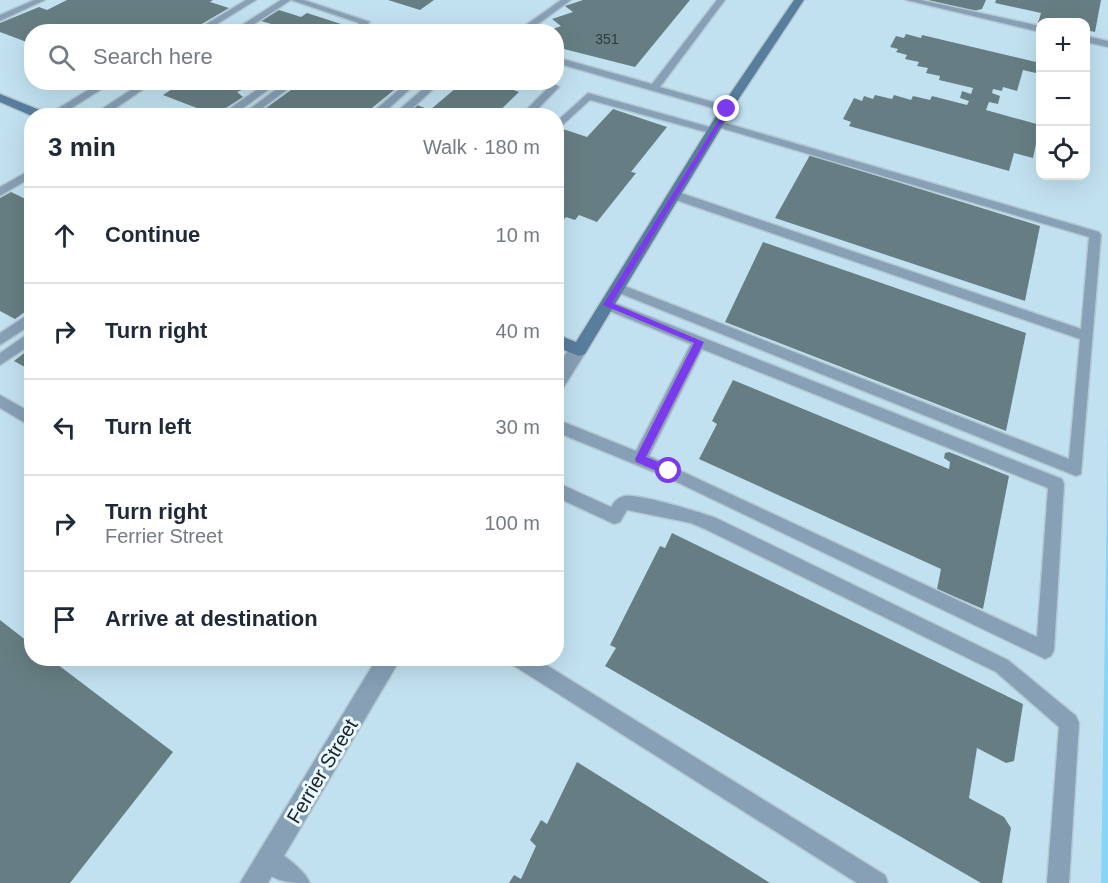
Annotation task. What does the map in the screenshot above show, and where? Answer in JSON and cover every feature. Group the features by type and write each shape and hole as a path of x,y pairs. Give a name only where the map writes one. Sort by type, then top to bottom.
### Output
{"main road":[{"path":"564,343 579,350 715,128 799,0"},
{"path":"0,98 24,108"}],"street":[{"path":"564,373 579,350"},
{"name":"Ferrier Street","path":"254,883 385,666"}],"lane":[{"path":"0,18 41,0"},
{"path":"211,24 252,0"},
{"path":"248,24 286,0"},
{"path":"295,0 366,22 363,24"},
{"path":"532,24 567,0"},
{"path":"654,88 721,0"},
{"path":"910,0 1036,28"},
{"path":"1090,40 1108,44"},
{"path":"564,62 727,109"},
{"path":"65,108 95,90"},
{"path":"109,108 137,90"},
{"path":"236,108 263,90"},
{"path":"256,108 282,90"},
{"path":"383,108 404,90"},
{"path":"406,108 428,90"},
{"path":"533,108 551,90"},
{"path":"564,120 588,96 715,128 1095,235 1076,469 618,288"},
{"path":"0,192 24,177"},
{"path":"675,195 1087,336"},
{"path":"564,428 640,459 1045,650 1056,484 607,305"},
{"path":"0,340 24,323"},
{"path":"0,360 24,342"},
{"path":"640,459 699,342"},
{"path":"0,401 24,416"},
{"path":"564,493 614,517 620,506 626,502 691,516 710,523 1002,666 1069,723 1058,883"},
{"path":"530,666 877,883"},
{"path":"268,858 299,883"}],"shaded area":[{"path":"0,0 1108,0 1108,883 0,883"},
{"path":"1108,421 1108,883 1101,883"}],"building":[{"path":"67,0 213,0 210,2 229,8 202,24 24,24 24,41 0,32 0,23 39,7 47,10"},
{"path":"388,0 434,0 420,10"},
{"path":"583,0 690,0 635,67 564,49 564,24 558,24 552,19 573,12 565,6"},
{"path":"927,0 986,0 982,9 974,11"},
{"path":"996,0 1101,0 1095,32 1090,31 1090,18 1040,18 1041,13 995,3"},
{"path":"279,10 301,17 307,13 341,24 272,24 261,21"},
{"path":"906,34 921,38 922,35 1036,62 1036,73 1023,70 1017,91 1003,87 1002,91 993,89 992,93 1000,96 998,104 989,102 986,110 1036,124 1033,158 1014,153 1009,171 849,126 851,122 843,119 854,98 862,101 864,96 873,99 875,95 892,99 894,95 911,100 913,96 930,100 932,96 967,105 969,101 960,98 962,91 971,94 973,88 939,80 940,76 926,73 928,68 917,66 919,62 905,59 907,55 896,52 898,49 890,47 896,36 904,38"},
{"path":"171,90 242,90 237,92 243,97 226,108 197,108 163,95"},
{"path":"291,90 394,90 372,108 266,108"},
{"path":"454,90 514,90 519,92 502,108 432,108"},
{"path":"613,109 667,127 631,172 636,173 597,222 579,215 575,220 566,217 564,219 564,129 587,137"},
{"path":"810,155 1040,226 1025,301 775,218"},
{"path":"11,192 24,198 24,313 15,319 0,311 0,198"},
{"path":"763,242 1026,333 1006,431 725,322"},
{"path":"24,353 24,367 14,361"},
{"path":"733,380 949,469 950,462 944,458 945,453 949,452 1009,476 983,609 937,589 941,569 699,459 717,424 712,421"},
{"path":"672,533 1023,704 1014,761 1006,763 977,748 969,798 1004,817 1011,828 1002,883 981,883 605,666 616,648 610,645 660,546 665,548"},
{"path":"0,620 24,639 24,666 60,666 173,752 70,883 0,883"},
{"path":"577,762 770,883 509,883 514,875 521,879 536,846 530,840 541,820 547,824"}],"route":[{"path":"669,471 640,459 699,342 607,305 727,109"}]}
